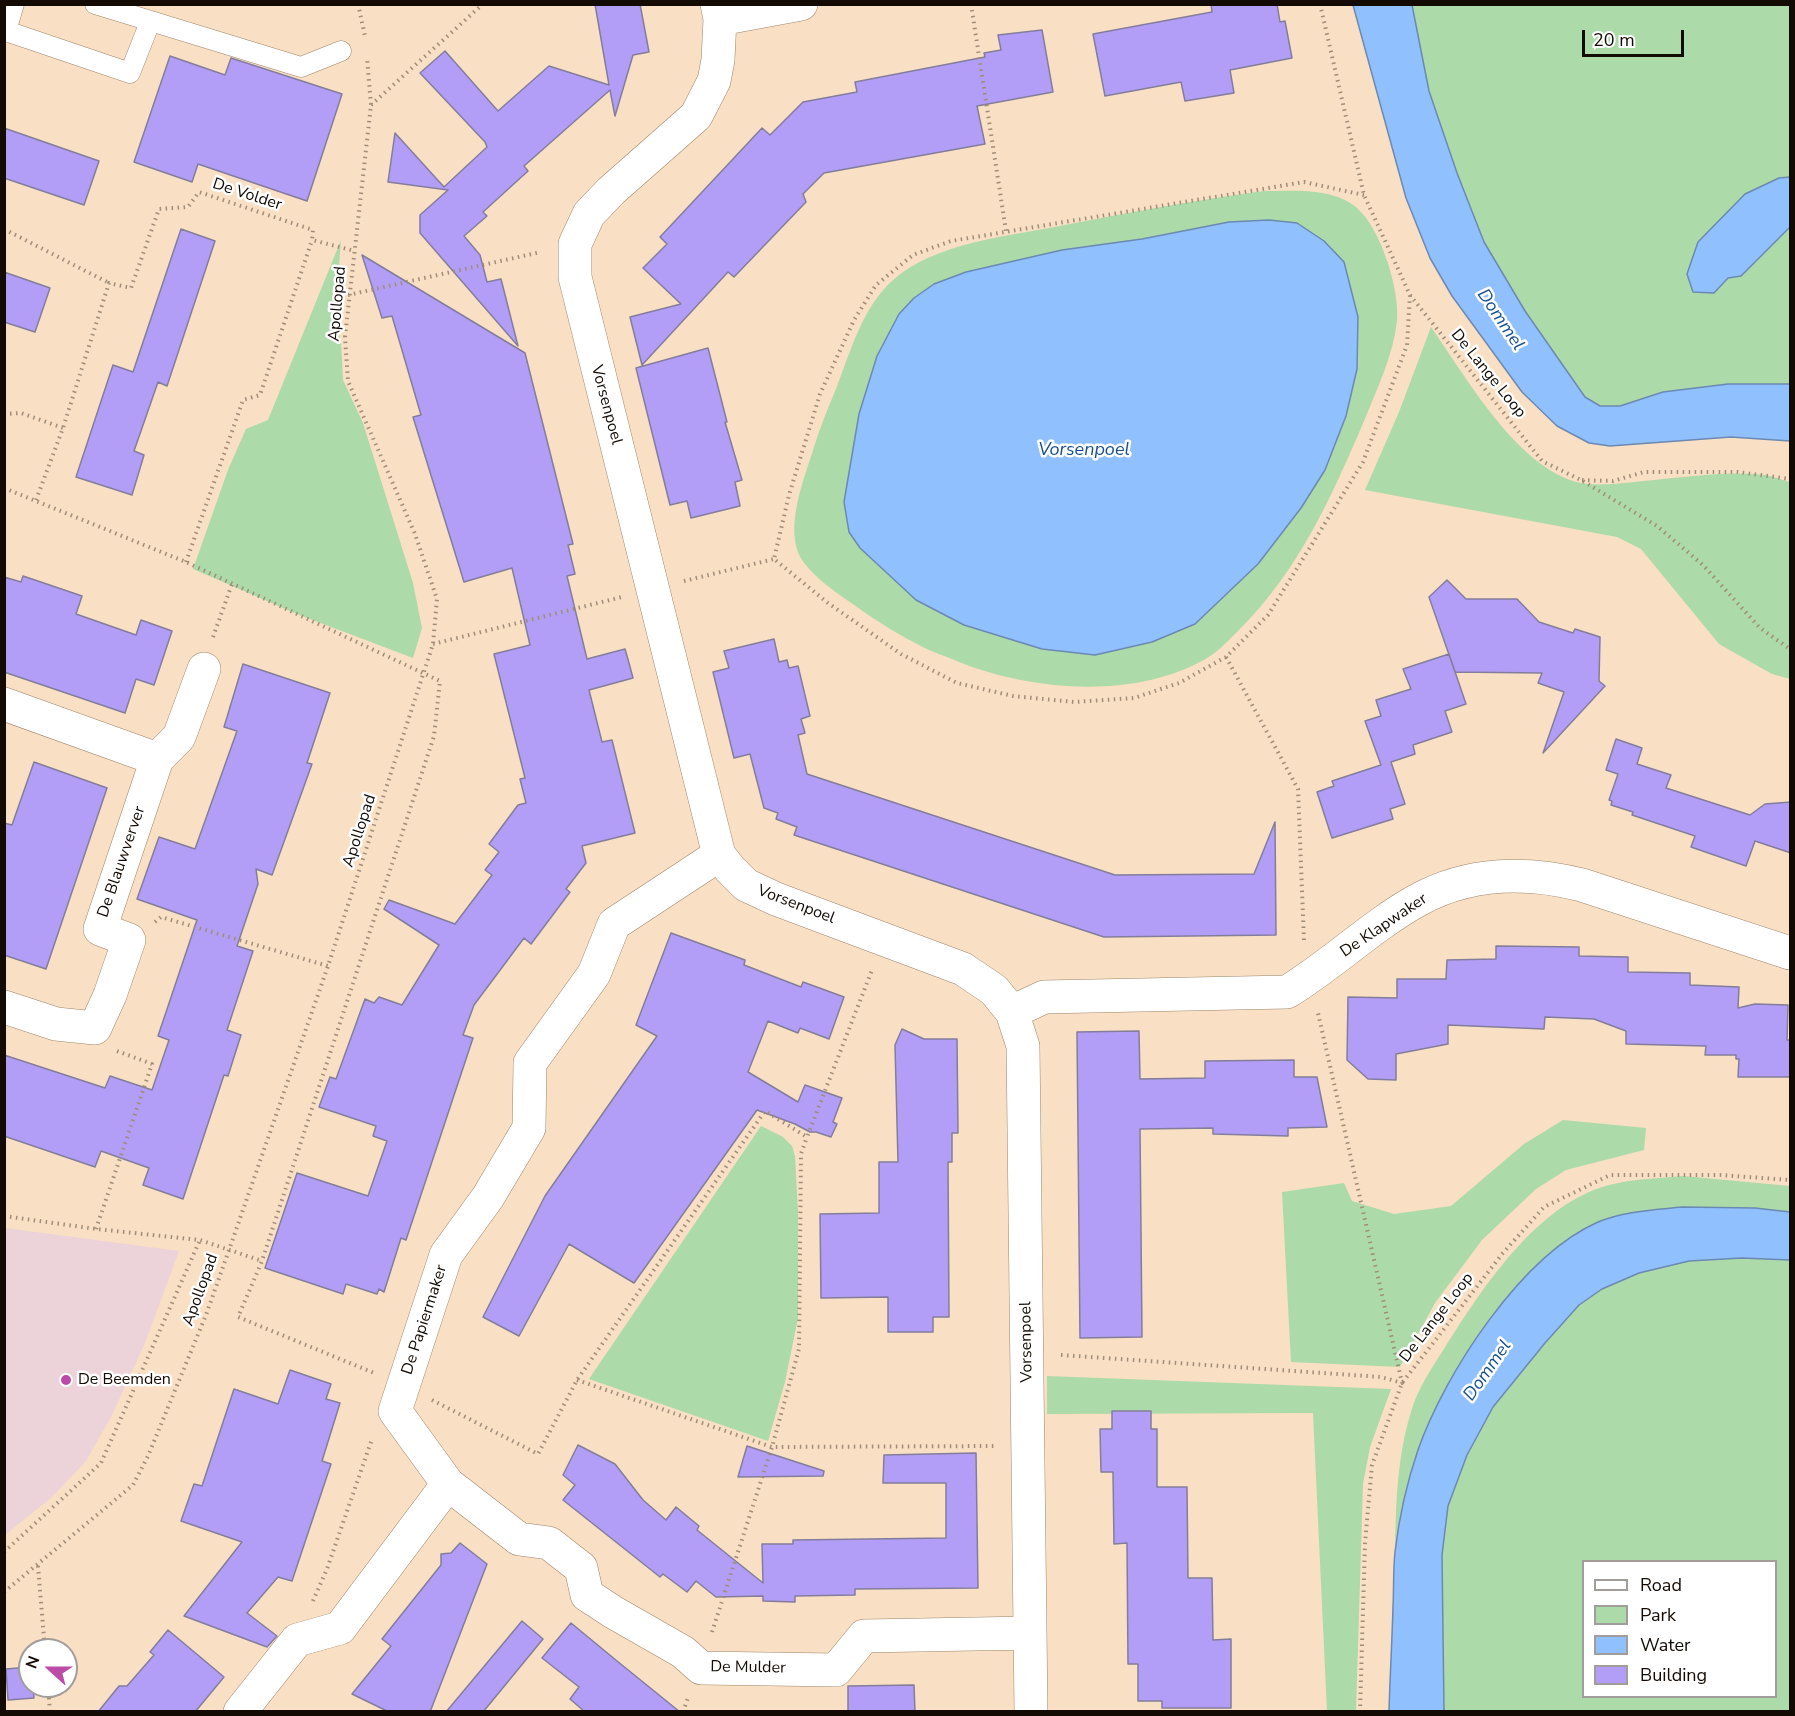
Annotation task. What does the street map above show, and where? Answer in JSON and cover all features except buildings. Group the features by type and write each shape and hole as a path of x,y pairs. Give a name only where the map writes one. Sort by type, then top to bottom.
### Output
{"street":[{"path":"719,12 801,4"},
{"name":"Vorsenpoel","path":"719,12 718,60 714,81 696,116 611,191 589,214 575,244 575,277 719,855 746,885 776,899 963,969 994,990 1012,1012 1023,1046 1031,1712"},
{"name":"De Blauwverver","path":"129,940 100,929 157,759 179,738 204,669"},
{"path":"4,704 157,759"},
{"name":"De Papiermaker","path":"399,1398 446,1255 488,1197 530,1128 530,1063 594,974 614,924 719,855"},
{"name":"De Klapwaker","path":"1012,1012 1044,997 1287,992 1419,900 1451,886 1516,875 1553,878 1582,885 1791,953"},
{"path":"4,1007 56,1024 95,1028 110,995 129,940"},
{"path":"240,1712 297,1640 340,1628 448,1484 399,1398"},
{"name":"De Mulder","path":"448,1484 519,1539 549,1543 581,1568 587,1594 612,1612 683,1652 701,1668 836,1670 864,1636 1030,1633"}],"lane":[{"path":"14,4 6,31 130,73 150,22"},
{"path":"95,4 301,67 341,51"}],"path":[{"path":"358,4 366,45"},
{"path":"371,105 483,4"},
{"path":"971,4 1006,231"},
{"name":"De Lange Loop","path":"1320,4 1364,195 1410,295 1542,461 1581,480 1658,526 1703,565 1760,628 1791,649"},
{"name":"Apollopad","path":"4,1592 133,1485 148,1456 206,1315 229,1250 328,966 433,644 437,599 415,534 348,381 345,336 348,295 371,105 367,55"},
{"path":"774,559 789,495 820,394 854,320 876,285 913,255 951,241 1304,182 1364,195"},
{"name":"De Volder","path":"109,283 131,288 159,209 188,207 199,192 313,230 312,240 355,251"},
{"path":"4,229 109,283 63,428 36,500"},
{"path":"186,562 243,400 260,395 312,240"},
{"path":"348,295 575,244"},
{"path":"774,559 828,603 901,654 957,683 1013,696 1074,702 1134,698 1179,683 1226,657 1268,615 1363,462 1407,345 1410,295"},
{"path":"4,414 21,413 63,428"},
{"path":"1581,480 1613,481 1644,472 1738,472 1791,479"},
{"path":"4,488 186,562 440,681 434,736 262,1261 238,1317 399,1398 538,1454 577,1380 765,1111 807,1137"},
{"path":"433,644 774,559"},
{"path":"204,669 206,655 232,584"},
{"path":"1027,1356 1056,1355 1380,1377 1402,1383 1304,949 1298,789 1226,657"},
{"path":"129,940 161,917 328,966"},
{"path":"683,1712 701,1668 772,1448 800,1349 801,1155 884,938"},
{"path":"95,1028 100,1045 152,1064 96,1229"},
{"name":"De Lange Loop","path":"1360,1712 1365,1543 1372,1465 1402,1383 1503,1253 1544,1207 1610,1176 1721,1175 1791,1180"},
{"path":"4,1216 200,1240 262,1261"},
{"path":"4,1552 101,1463 200,1240"},
{"path":"577,1380 772,1448 1027,1446"},
{"path":"297,1640 327,1569 375,1430 399,1398"},
{"path":"38,1565 44,1638"}],"shaded area":[{"name":"De Beemden","path":"5,1228 179,1251 145,1343 111,1417 86,1461 52,1497 5,1535"}],"green space":[{"path":"1412,5 1790,5 1790,177 1779,178 1714,293 1728,278 1741,276 1790,227 1790,384 1728,384 1663,392 1620,406 1600,406 1585,397 1525,311 1484,242 1429,91"},
{"name":"Vorsenpoel","path":"1264,191 1325,193 1337,196 1357,208 1374,230 1387,261 1395,293 1397,321 1392,347 1379,385 1339,478 1312,532 1279,583 1260,607 1220,648 1198,663 1171,674 1141,682 1110,686 1079,686 1016,679 959,662 909,640 844,598 809,569 798,552 795,538 800,491 819,432 858,332 873,304 892,281 929,257 997,237","holes":["1142,239 1346,416 1325,470 1301,508 1258,564 1195,624 1152,642 1062,250"]},
{"path":"341,240 335,318 341,341 343,380 363,423 413,583 422,628 413,658 297,614 193,569 228,470 246,429 268,420"},
{"path":"1431,327 1476,393 1513,438 1533,457 1554,472 1576,482 1607,484 1701,475 1752,474 1790,482 1790,679 1772,674 1719,644 1641,549 1617,537 1365,490 1399,412"},
{"path":"1563,1120 1646,1128 1644,1150 1566,1170 1536,1189 1482,1240 1435,1303 1400,1367 1291,1362 1282,1192 1344,1183 1352,1201 1394,1214 1451,1206 1524,1144"},
{"path":"761,1126 783,1137 792,1146 795,1156 798,1212 798,1318 785,1382 768,1441 589,1379"},
{"path":"1683,1176 1790,1186 1790,1212 1755,1208 1682,1207 1637,1212 1467,1353 1440,1399 1419,1449 1406,1492 1395,1552 1400,1464 1406,1429 1414,1403 1432,1368 1491,1279 1527,1237 1546,1219 1589,1192 1623,1182"},
{"path":"1742,1258 1790,1260 1790,1711 1444,1712 1442,1555 1448,1506 1467,1455 1493,1407 1579,1305 1602,1289 1639,1273 1689,1261"},
{"path":"1047,1376 1391,1389 1370,1447 1363,1484 1356,1711 1327,1711 1313,1413 1047,1414"}],"water":[{"name":"Dommel","path":"1353,5 1412,5 1429,91 1484,242 1525,311 1585,397 1600,406 1620,406 1663,392 1728,384 1790,384 1790,441 1731,437 1610,446 1589,443 1557,426 1522,392 1452,296 1430,258 1406,198"},
{"path":"1790,177 1790,227 1741,276 1728,278 1714,293 1693,292 1687,274 1698,242 1745,194 1779,178"},
{"name":"Vorsenpoel","path":"1269,220 1297,223 1324,241 1344,262 1358,317 1357,369 1346,416 1325,470 1301,508 1258,564 1195,624 1152,642 1095,655 1042,649 964,625 916,600 860,548 849,532 844,502 859,414 877,356 899,314 914,298 934,284 966,272 1062,250 1142,239 1229,222"},
{"name":"Dommel","path":"1682,1207 1755,1208 1790,1212 1790,1260 1742,1258 1689,1261 1639,1273 1602,1289 1579,1305 1545,1343 1493,1407 1467,1455 1448,1506 1442,1555 1444,1711 1389,1711 1394,1566 1399,1526 1418,1450 1430,1419 1447,1387 1489,1320 1514,1289 1541,1261 1569,1238 1598,1222 1618,1215"}],"place":[{"name":"De Beemden","path":"66,1380"}]}
